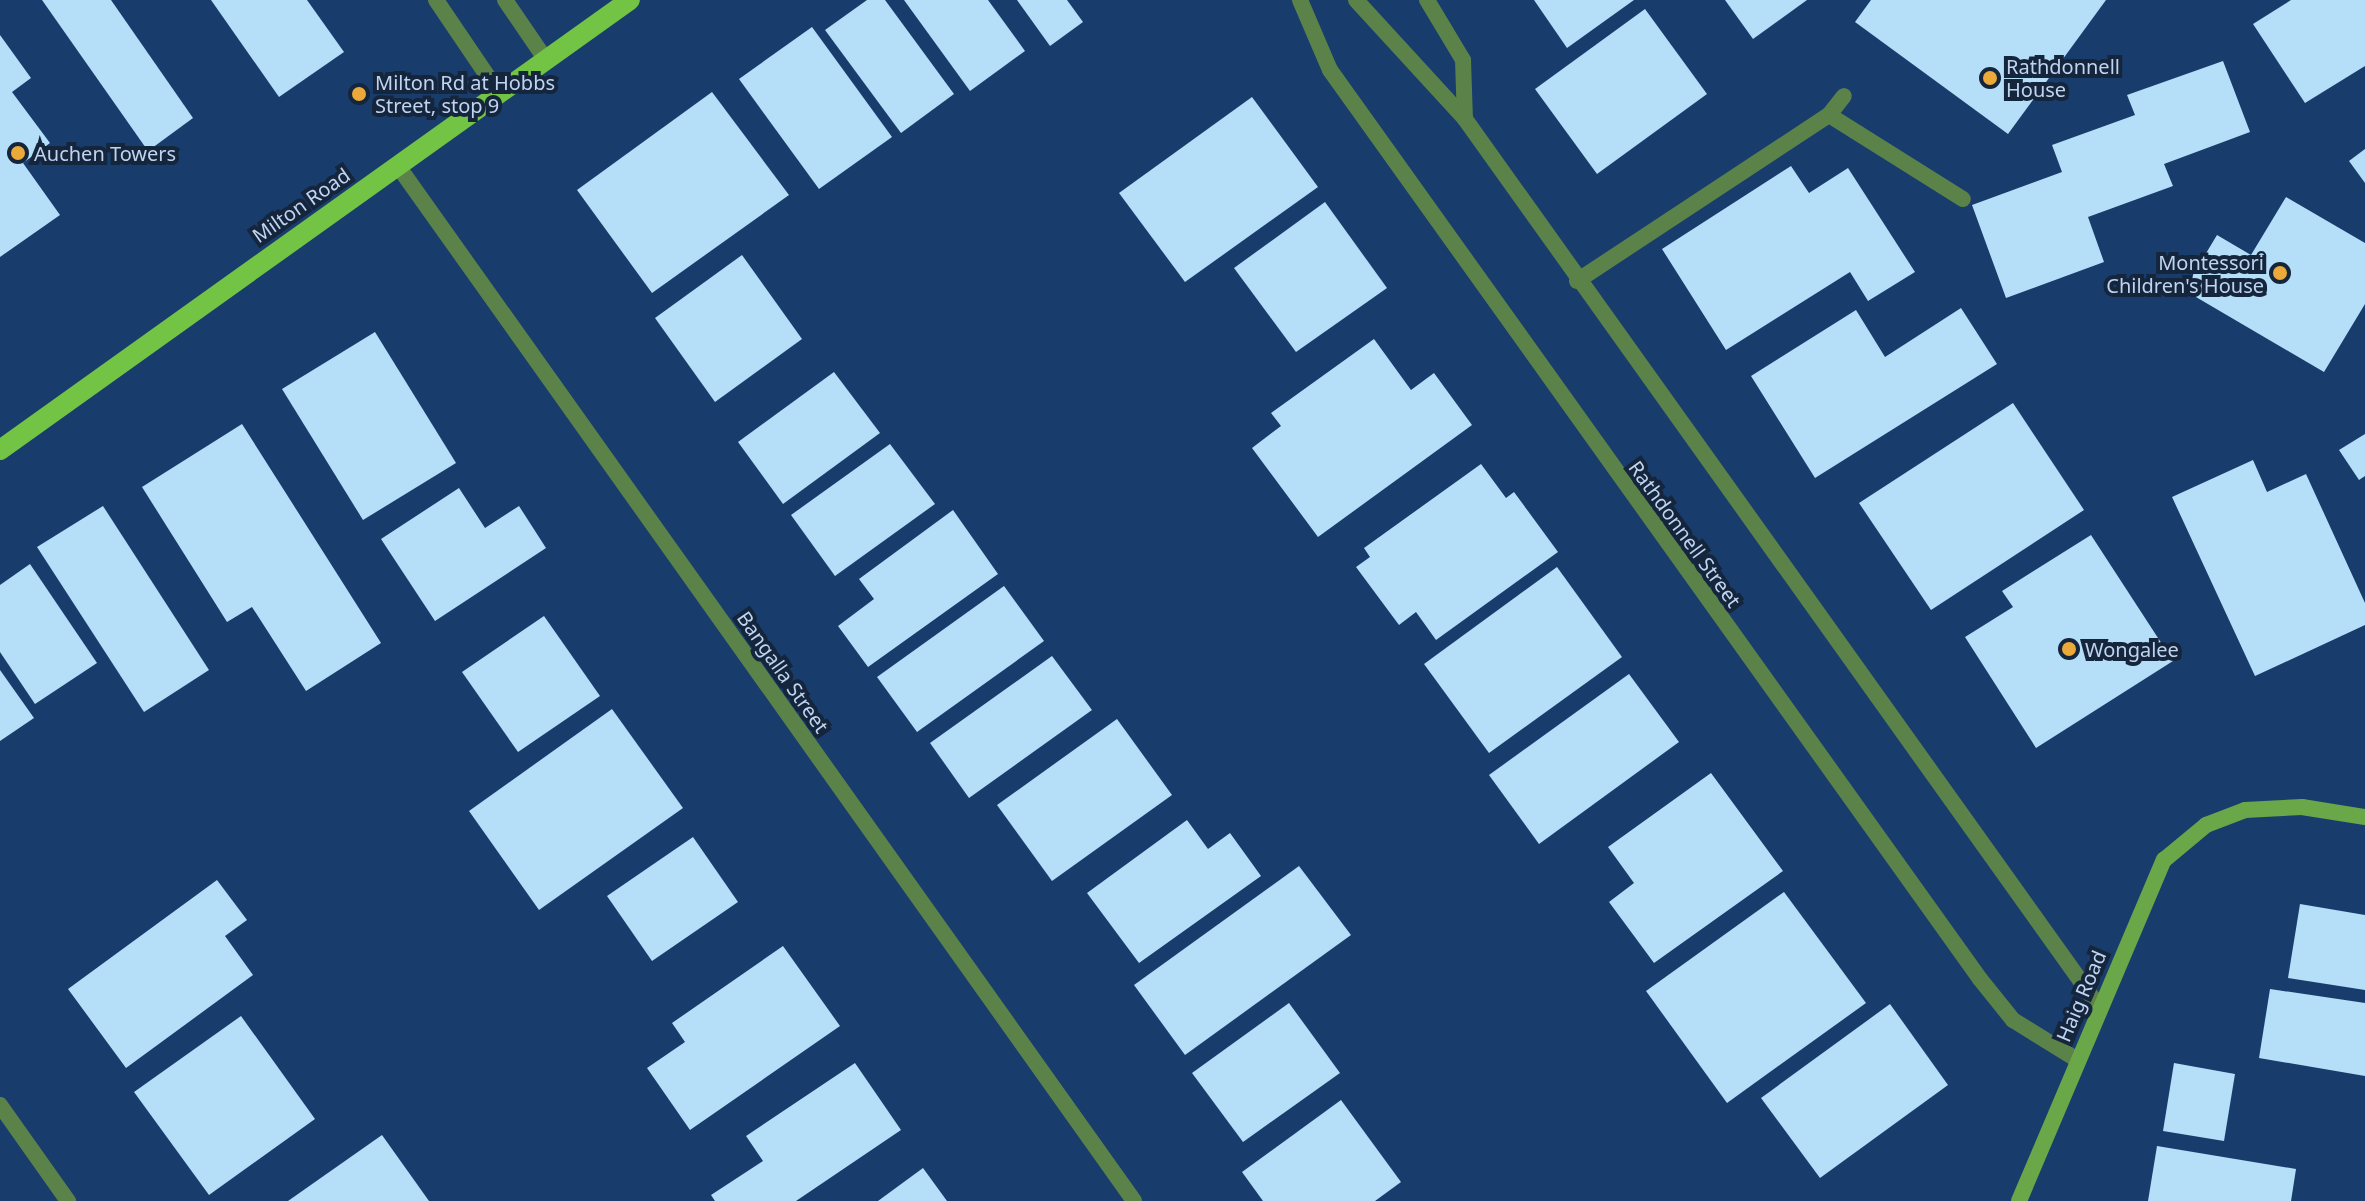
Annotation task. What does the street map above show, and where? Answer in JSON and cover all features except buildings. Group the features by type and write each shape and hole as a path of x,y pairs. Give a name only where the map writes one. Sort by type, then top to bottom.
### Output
{"main road":[{"name":"Milton Road","path":"0,450 630,0"}],"street":[{"path":"436,0 499,93"},
{"path":"505,0 546,60"},
{"name":"Rathdonnell Street","path":"1300,0 1330,70 1980,979 2013,1020 2076,1059"},
{"path":"1356,0 1465,119 1577,281 2099,1007"},
{"path":"1427,0 1463,60 1465,119"},
{"path":"1577,281 1829,115 1844,96"},
{"path":"1829,115 1963,199"},
{"name":"Bangalla Street","path":"398,166 1134,1201"},
{"name":"Haig Road","path":"2019,1201 2152,878 2206,825 2274,806 2365,817"},
{"path":"0,1105 68,1201"}],"place":[{"name":"Rathdonnell House","path":"1990,78"},
{"name":"Milton Rd at Hobbs Street, stop 9","path":"359,94"},
{"name":"Auchen Towers","path":"18,153"},
{"name":"Montessori Children's House","path":"2280,273"},
{"name":"Wongalee","path":"2069,649"}]}
